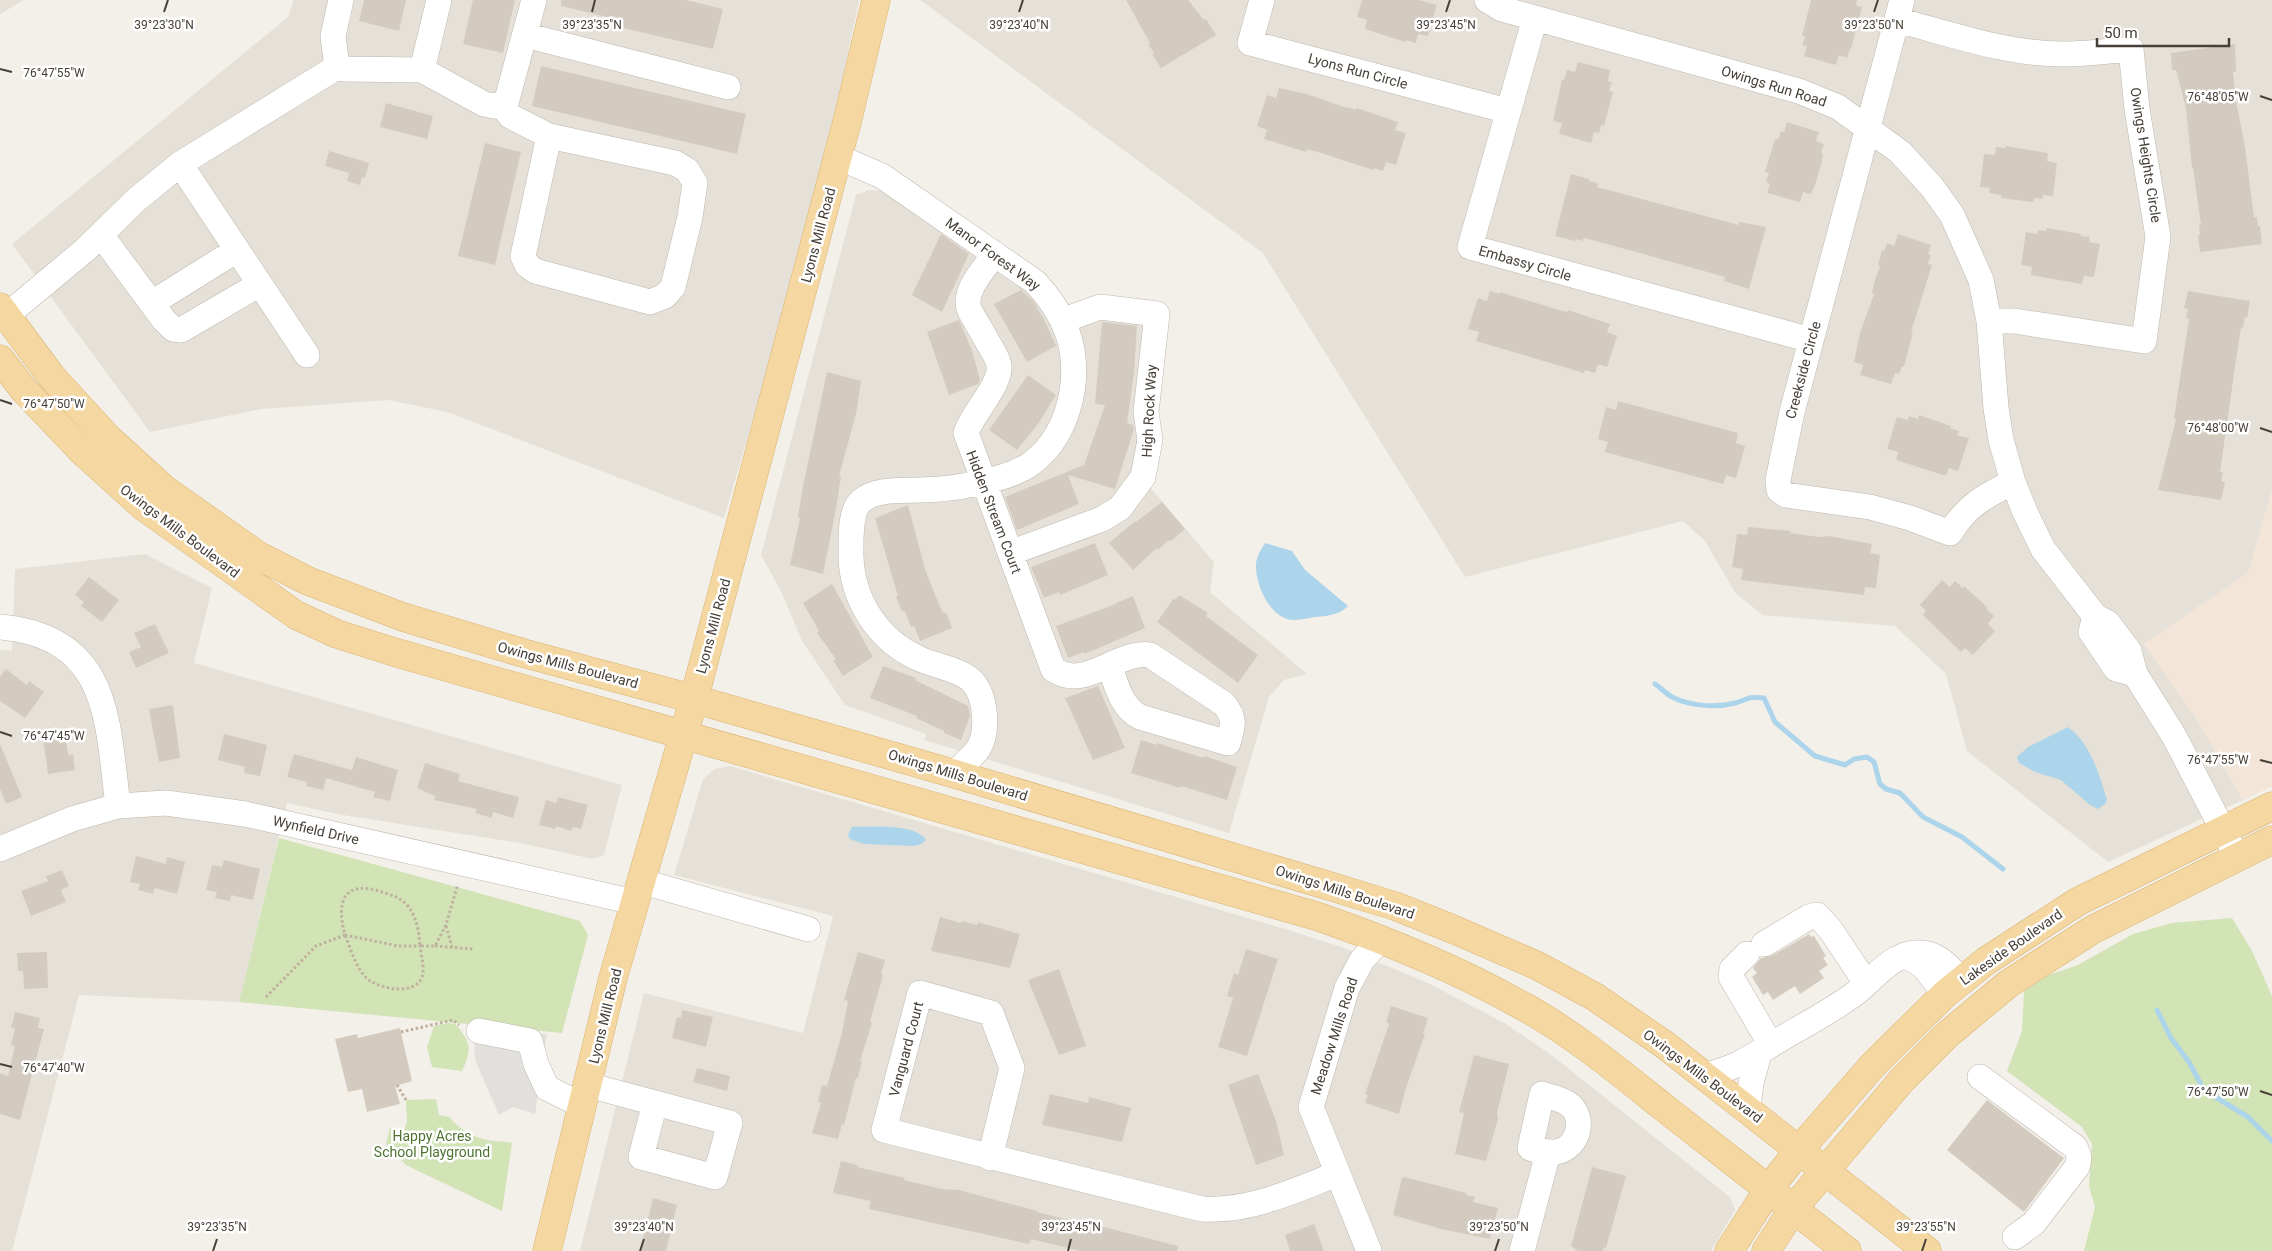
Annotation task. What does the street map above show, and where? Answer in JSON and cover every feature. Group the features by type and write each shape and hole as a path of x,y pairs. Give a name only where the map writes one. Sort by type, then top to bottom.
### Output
{"main road":[{"name":"Lyons Mill Road","path":"547,1251 637,892 694,699 838,158 876,0"},
{"name":"Owings Mills Boulevard","path":"3,312 52,377 108,438 164,489 259,556 308,582 403,617 523,653 694,699 955,774 1395,906 1455,930 1538,966 1595,997 1706,1075 1798,1150 1928,1251"},
{"name":"Owings Mills Boulevard","path":"0,359 24,390 82,451 144,507 296,615 337,634 394,652 1316,916 1381,939 1437,963 1521,1005 1570,1036 1636,1085 1847,1251"},
{"name":"Lakeside Boulevard","path":"1729,1251 1768,1190 1798,1150 1873,1065 1954,987 2000,952 2077,902 2272,806"},
{"name":"Lakeside Boulevard","path":"1766,1251 1793,1209 1902,1080 1948,1034 2008,984 2092,930 2272,840"}],"street":[{"path":"337,67 333,36 341,0"},
{"path":"422,70 439,0"},
{"path":"3,312 101,235 136,200 180,164 337,67 344,69 422,70 484,104 502,105 506,103 534,0"},
{"name":"Lyons Run Circle","path":"1262,0 1250,43 1508,111"},
{"name":"Owings Run Road","path":"1487,0 1502,9 1799,91 1838,107 1868,126 1900,152 1932,187 1952,215 1981,280 1989,321 1996,408 2001,440 2013,482 2043,549 2095,616 2108,623 2129,651 2135,674 2174,736 2237,857"},
{"name":"Creekside Circle","path":"1900,10 1792,412 1778,480 1779,490 1786,495 1870,508 1910,518 1950,533 1961,515 1981,498 2013,482"},
{"name":"Owings Heights Circle","path":"1900,10 1997,46 2032,52 2065,54 2131,50 2138,109 2158,237 2144,341 2014,321 1989,321"},
{"name":"Embassy Circle","path":"1535,18 1470,247 1811,340"},
{"path":"525,35 728,87"},
{"path":"502,105 510,116 549,136 675,163 687,170 695,183 690,217 672,288 665,296 650,302 535,271 527,266 523,256 549,136"},
{"name":"Manor Forest Way","path":"838,158 882,176 1036,282 1052,300 1064,320 1071,344 1074,363 1069,407 1057,435 1029,465 960,488 893,491 872,495 861,501 855,513 851,533 850,560 856,587 868,616 882,634 900,649 919,659 963,676 971,681 977,689 984,710 983,738 978,749 955,774"},
{"path":"180,164 307,355"},
{"path":"101,235 173,329 180,330 260,284"},
{"path":"152,303 237,250"},
{"name":"Hidden Stream Court","path":"995,254 971,290 968,301 970,310 995,354 999,365 998,376 969,424 966,433 1053,669 1070,677 1084,675 1109,665 1142,654 1158,659 1224,704 1232,715 1233,726 1228,743 1140,717 1130,712 1124,705 1109,665"},
{"name":"High Rock Way","path":"1010,553 1102,518 1120,508 1142,478 1147,461 1150,440 1146,412 1157,314 1100,307 1064,320"},
{"path":"0,627 23,629 45,637 70,651 88,669 107,717 118,806"},
{"name":"Wynfield Drive","path":"0,849 72,819 118,806 166,803 211,808 464,864 637,892 808,929"},
{"path":"1748,1108 1750,1083 1765,1050 1731,977 1732,969 1755,949 1809,917 1817,915 1830,929 1866,983"},
{"name":"Meadow Mills Road","path":"1369,1251 1311,1107 1347,988 1362,960 1381,939"},
{"path":"1706,1075 1740,1065 1851,997 1887,965 1906,955 1924,953 1943,960 1954,987"},
{"name":"Vanguard Court","path":"990,1158 1012,1068 991,1013 920,993 884,1130 990,1158 1182,1205 1222,1210 1268,1201 1337,1174"},
{"path":"479,1031 530,1041 536,1064 547,1088 585,1096 655,1103"},
{"path":"1980,1077 2075,1147 2080,1159 2034,1223 2015,1237"},
{"path":"1522,1251 1548,1152"}],"path":[{"path":"435,946 446,925 464,864"},
{"path":"362,887 393,895 404,902 414,916 419,930 423,971 421,978 417,984 408,988 396,988 370,980 363,974 345,935 341,908 342,900 349,892 362,887"},
{"path":"446,925 452,947"},
{"path":"266,996 316,946 345,935 398,946 473,949"},
{"path":"400,1032 453,1020 471,1033 479,1031"},
{"path":"397,1085 406,1100"}],"shaded area":[{"path":"0,0 24,0 0,14"},
{"path":"294,0 859,0 840,90 781,323 724,518 447,412 389,400 261,409 150,432 12,244 288,17"},
{"path":"920,0 2272,0 2272,490 2248,573 2144,644 2198,721 2243,800 2108,862 1967,751 1946,674 1895,626 1763,615 1736,594 1705,541 1683,521 1465,577 1263,253"},
{"path":"869,190 892,191 1046,304 1144,323 1137,472 1214,562 1210,592 1307,674 1284,680 1269,697 1229,833 924,740 926,734 845,705 802,641 781,591 761,555 856,195"},
{"path":"2272,490 2272,786 2243,800 2198,721 2144,644 2248,573"},
{"path":"145,554 212,588 194,663 622,785 604,855 593,859 520,843 337,814 287,803 239,1002 79,995 12,1251 0,1251 0,650 12,651 15,569"},
{"path":"730,766 1292,931 1344,948 1428,983 1506,1024 1550,1054 1730,1197 1735,1210 1711,1251 580,1251 644,993 803,1033 833,916 674,875 703,779 715,769"},
{"path":"473,1026 547,1034 535,1114 513,1107 499,1115 475,1060"}],"green space":[{"path":"279,838 580,921 588,935 562,1033 239,1002"},
{"path":"2232,918 2252,951 2272,996 2272,1251 2084,1251 2095,1207 2089,1186 2092,1144 2082,1127 2007,1071 2022,1031 2024,991 2040,978 2078,965 2133,934 2172,923"},
{"path":"449,1023 455,1024 467,1041 467,1057 462,1071 432,1067 427,1047 434,1026"},
{"name":"Happy Acres School Playground","path":"436,1099 439,1115 450,1117 469,1134 486,1140 512,1143 502,1211 406,1165 386,1144 390,1128 404,1131 407,1122 406,1100"}],"water":[{"path":"1265,543 1292,551 1305,570 1348,606 1333,614 1298,620 1284,618 1277,613 1265,598 1256,572 1257,558"},
{"path":"2068,727 2083,742 2097,770 2107,800 2098,809 2090,805 2061,780 2035,772 2019,763 2017,757 2028,747"},
{"path":"852,827 902,828 920,835 926,840 914,846 864,844 850,839 848,835"}],"building":[{"path":"364,0 406,0 399,31 359,21"},
{"path":"473,0 515,0 503,53 463,44"},
{"path":"561,0 686,0 723,9 713,49 619,27 620,20 561,6"},
{"path":"1126,0 1188,0 1204,20 1206,19 1216,35 1161,68 1152,54 1154,53 1148,44 1150,43"},
{"path":"1362,0 1419,0 1437,5 1428,36 1418,34 1416,43 1406,40 1405,42 1365,29 1367,20 1357,17"},
{"path":"1811,0 1857,0 1856,5 1862,7 1847,58 1839,55 1836,65 1804,56 1807,46 1802,45 1805,37 1802,36"},
{"path":"2235,44 2236,72 2233,72 2236,101 2245,147 2254,217 2257,217 2258,226 2260,226 2262,244 2200,252 2198,235 2200,235 2199,225 2201,225 2192,168 2186,108 2176,70 2172,70 2171,53"},
{"path":"1578,62 1610,70 1608,81 1612,82 1609,91 1613,92 1604,126 1601,125 1599,133 1594,132 1591,143 1559,134 1562,123 1553,121 1562,79 1564,80 1567,70 1575,72"},
{"path":"541,66 746,114 737,154 532,106"},
{"path":"1279,88 1307,94 1347,108 1356,110 1357,108 1398,122 1395,130 1406,133 1396,165 1386,162 1383,171 1374,168 1373,170 1315,151 1306,150 1306,152 1264,139 1267,130 1257,126 1267,95 1276,98"},
{"path":"386,103 433,116 427,139 380,127"},
{"path":"1787,122 1819,132 1816,141 1824,144 1821,153 1823,153 1822,162 1815,185 1811,194 1803,192 1800,202 1767,193 1770,184 1766,182 1769,173 1765,172 1775,139 1778,140 1781,131 1784,132"},
{"path":"485,143 521,152 495,265 458,256"},
{"path":"2006,146 2048,153 2047,161 2057,163 2053,196 2043,195 2043,199 2034,198 2033,202 2001,198 2001,195 1989,193 1990,188 1980,187 1984,154 1995,155 1996,147 2006,148"},
{"path":"329,151 369,163 365,178 362,177 360,185 347,181 349,173 325,166"},
{"path":"1571,174 1598,183 1597,187 1739,225 1739,222 1766,227 1749,289 1724,281 1725,277 1629,250 1584,238 1583,241 1576,239 1575,241 1555,236"},
{"path":"2047,228 2081,234 2081,236 2090,237 2089,242 2100,244 2094,277 2084,276 2082,284 2031,275 2032,267 2021,265 2026,232 2037,234 2038,230 2046,231"},
{"path":"941,234 969,254 942,312 912,295"},
{"path":"1898,234 1931,245 1928,254 1931,255 1928,264 1932,265 1911,332 1913,332 1904,367 1902,366 1899,374 1895,373 1891,384 1860,375 1863,365 1854,362 1860,333 1874,294 1872,293 1880,266 1878,265 1882,250 1884,251 1887,243 1894,246"},
{"path":"1021,290 1034,302 1056,346 1027,362 994,304"},
{"path":"1490,291 1499,294 1500,292 1559,310 1568,312 1568,310 1610,324 1607,332 1617,336 1607,367 1598,364 1595,373 1585,370 1584,373 1476,341 1479,332 1468,329 1478,298 1487,301"},
{"path":"2188,291 2250,301 2247,318 2245,317 2243,328 2241,327 2234,374 2220,472 2223,473 2221,481 2225,482 2221,500 2158,490 2176,419 2174,418 2189,319 2186,318 2188,309 2184,308"},
{"path":"959,320 972,350 980,380 978,384 949,395 927,332"},
{"path":"1102,322 1137,326 1134,373 1127,423 1133,425 1134,429 1115,489 1068,475 1079,504 1017,530 1005,497 1084,465 1105,405 1095,404"},
{"path":"827,372 861,381 856,414 839,476 841,476 836,509 823,574 790,565 800,518 798,517 803,486"},
{"path":"1028,375 1056,395 1038,424 1017,450 989,430"},
{"path":"1618,401 1738,433 1736,443 1745,446 1736,478 1726,475 1723,484 1605,452 1608,442 1598,439 1606,407 1616,410"},
{"path":"1919,415 1951,426 1950,428 1959,431 1957,435 1969,438 1958,471 1949,468 1946,476 1896,460 1898,452 1887,449 1897,417 1908,420 1909,416 1918,419"},
{"path":"1162,502 1185,529 1158,550 1157,548 1133,570 1109,543"},
{"path":"908,505 925,569 943,613 946,612 952,628 920,641 914,626 911,627 905,611 902,612 896,597 898,596 875,518"},
{"path":"1748,527 1791,531 1790,533 1819,537 1829,536 1872,544 1870,553 1880,555 1876,588 1865,587 1864,595 1741,580 1743,569 1732,567 1737,534 1747,535"},
{"path":"1095,543 1108,575 1060,595 1059,592 1044,598 1031,567"},
{"path":"89,577 119,600 102,622 81,606 84,602 75,595"},
{"path":"1942,580 1950,587 1955,581 1963,588 1964,586 1994,616 1988,624 1995,631 1973,655 1965,648 1961,652 1923,615 1926,611 1920,605"},
{"path":"832,584 873,657 843,676 833,660 836,659 817,633 819,631 803,603"},
{"path":"1179,595 1208,613 1206,616 1258,655 1238,683 1157,622 1174,598 1175,600"},
{"path":"1133,596 1145,628 1085,654 1084,652 1068,658 1056,626"},
{"path":"155,624 169,653 136,668 129,652 141,647 134,633"},
{"path":"883,666 916,678 915,680 968,706 970,716 961,740 916,718 917,716 870,698"},
{"path":"6,669 27,685 29,681 44,692 25,718 0,701 0,677"},
{"path":"1098,686 1125,748 1093,760 1065,698"},
{"path":"173,705 180,758 159,762 149,709"},
{"path":"65,734 68,755 73,754 75,770 48,774 43,737"},
{"path":"224,734 267,745 260,776 244,773 245,767 218,760"},
{"path":"1141,740 1157,745 1157,743 1204,758 1205,756 1237,767 1227,800 1131,773"},
{"path":"0,744 22,797 6,804 0,789"},
{"path":"294,754 352,770 356,757 398,770 390,801 373,797 375,792 326,778 323,790 306,786 307,782 287,777"},
{"path":"425,763 460,774 458,781 519,797 513,818 493,812 492,818 475,813 477,809 434,800 435,796 417,788"},
{"path":"558,797 588,805 581,829 573,827 571,831 556,826 555,829 539,825 546,800 556,803"},
{"path":"136,856 166,864 167,857 185,862 177,894 155,888 153,894 138,890 140,884 130,882"},
{"path":"224,860 260,869 253,900 231,895 230,901 215,898 217,892 206,890 212,865 222,867"},
{"path":"62,870 69,886 61,890 66,902 31,916 21,891 48,881 46,876"},
{"path":"940,917 961,923 962,921 977,925 978,922 1020,934 1010,968 931,951"},
{"path":"1809,934 1811,937 1814,936 1826,956 1823,958 1828,965 1819,971 1824,978 1800,994 1795,986 1773,1000 1768,992 1763,995 1752,977 1757,973 1753,968 1761,958 1771,956"},
{"path":"1246,949 1278,959 1247,1056 1218,1047 1233,998 1227,996 1234,973 1238,975"},
{"path":"47,952 48,988 24,989 23,971 18,971 17,953"},
{"path":"858,952 885,960 881,974 883,975 870,1022 872,1023 860,1061 862,1061 858,1078 856,1078 844,1125 842,1124 838,1139 812,1133 821,1103 818,1102 822,1085 827,1086 842,1033 848,1001 844,1000"},
{"path":"1059,969 1086,1046 1059,1055 1028,980"},
{"path":"1391,1006 1428,1018 1423,1034 1425,1034 1399,1114 1365,1103 1368,1095 1365,1094 1389,1024 1386,1022"},
{"path":"682,1010 713,1017 706,1047 672,1038 677,1017 681,1018"},
{"path":"15,1012 40,1018 38,1028 44,1029 20,1120 0,1114 0,1073 8,1076 15,1046 11,1045 15,1028 11,1028"},
{"path":"400,1028 412,1081 395,1086 400,1104 367,1112 362,1089 348,1092 335,1039 357,1034 358,1038"},
{"path":"1474,1055 1509,1064 1497,1113 1498,1119 1486,1161 1455,1154 1464,1113 1459,1112"},
{"path":"697,1068 730,1076 727,1091 693,1082"},
{"path":"1258,1074 1276,1121 1284,1155 1256,1165 1228,1085"},
{"path":"1050,1094 1088,1103 1089,1097 1131,1108 1122,1142 1042,1125"},
{"path":"1987,1100 2064,1158 2024,1212 1947,1150"},
{"path":"841,1161 858,1165 857,1167 905,1178 904,1180 942,1189 959,1190 1076,1222 1076,1220 1178,1246 1177,1251 1080,1251 1031,1239 1029,1244 869,1209 871,1201 833,1193"},
{"path":"1592,1167 1626,1176 1606,1248 1604,1247 1603,1251 1578,1251 1571,1246"},
{"path":"1402,1178 1466,1193 1466,1195 1475,1197 1473,1202 1498,1208 1490,1239 1441,1229 1393,1215"},
{"path":"653,1198 677,1205 666,1251 640,1251"},
{"path":"1314,1224 1324,1251 1290,1251 1285,1235"}],"waterway":[{"path":"1655,684 1674,698 1696,704 1712,706 1735,703 1751,698 1764,698 1775,722 1815,756 1845,765 1854,759 1867,757 1874,762 1880,784 1886,789 1900,793 1923,817 1962,837 2003,869"},
{"path":"2157,1010 2171,1038 2189,1062 2204,1090 2248,1117 2272,1141"}]}
